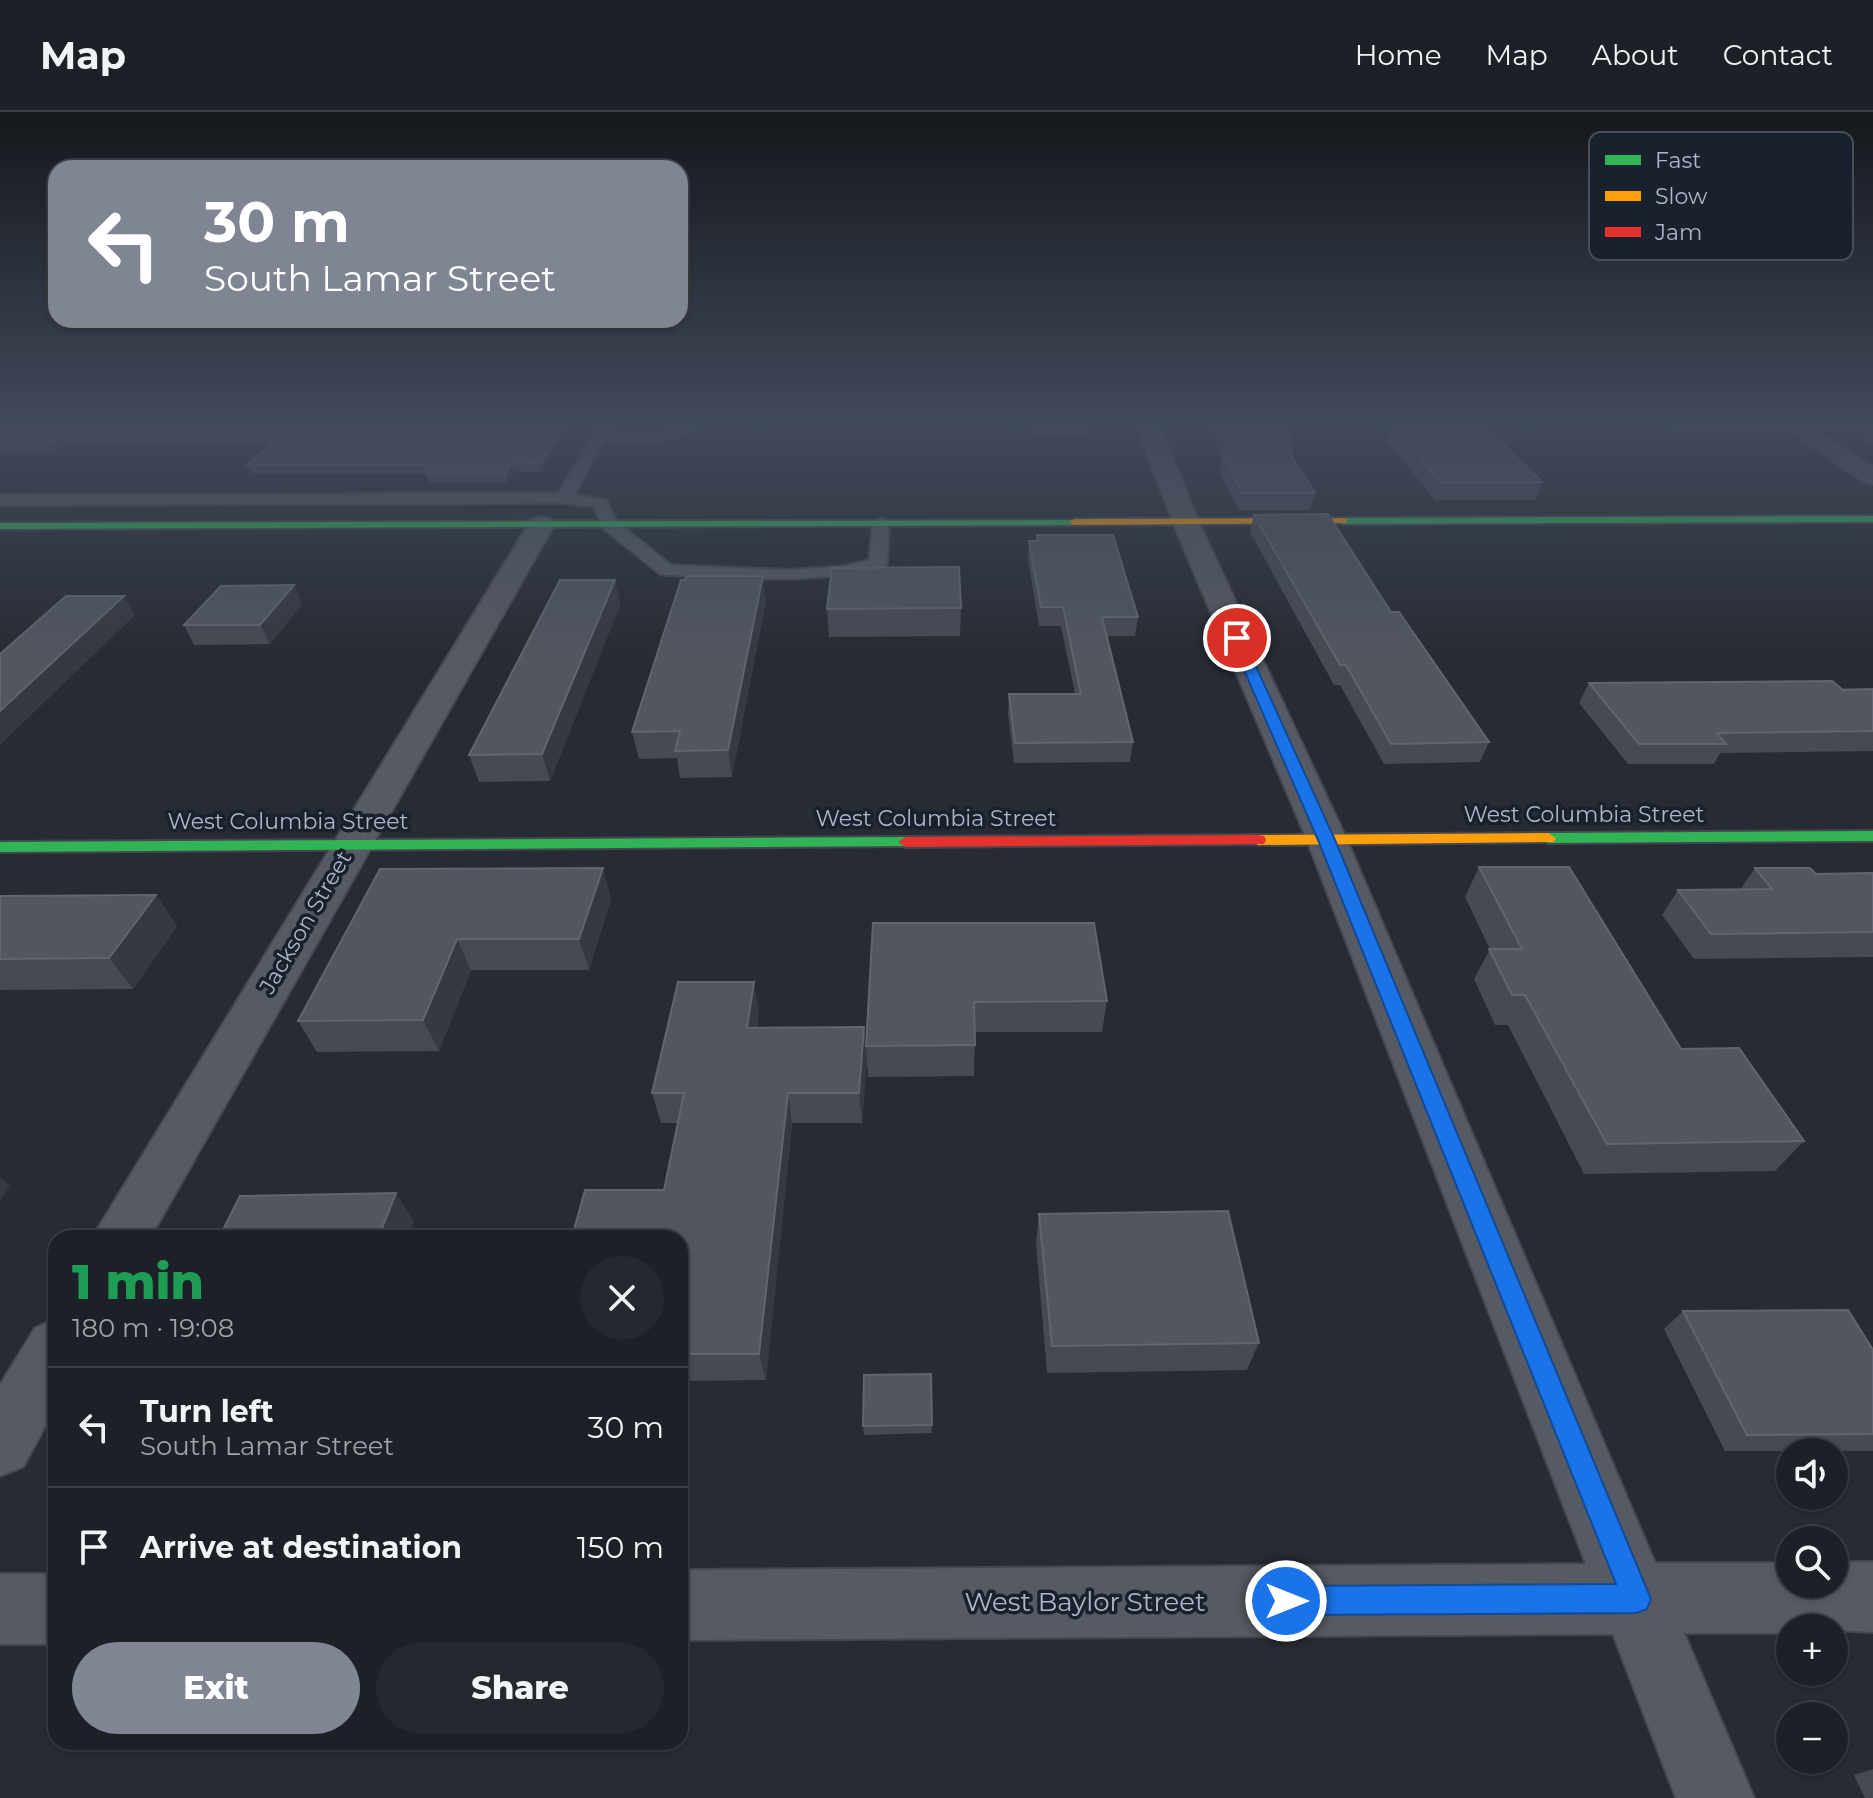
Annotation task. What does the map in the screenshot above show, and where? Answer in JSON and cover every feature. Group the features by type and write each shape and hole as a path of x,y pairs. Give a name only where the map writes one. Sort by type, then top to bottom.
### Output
{"street":[{"path":"1177,500 1327,840 1715,1798"},
{"path":"0,526 552,511 610,525 1873,519"},
{"name":"Jackson Street","path":"125,1230 350,845 552,511"},
{"name":"West Columbia Street","path":"0,847 1873,836"},
{"path":"0,1444 48,1362"},
{"name":"West Baylor Street","path":"688,1605 1873,1597"},
{"path":"0,1609 48,1609"}],"lane":[{"path":"0,500 552,511 600,503 610,525 666,570 790,575 846,571 878,563 881,523"},
{"path":"0,517 24,500"},
{"path":"552,511 559,500"}],"building":[{"path":"1328,514 1391,612 1399,612 1489,742 1391,744 1346,665 1340,665 1254,515"},
{"path":"1037,535 1113,535 1138,617 1102,617 1133,742 1015,743 1009,694 1081,694 1063,607 1041,607 1029,541 1038,541"},
{"path":"959,567 961,608 827,609 832,568"},
{"path":"687,576 763,576 728,750 675,751 680,731 632,732 681,580"},
{"path":"560,580 615,580 542,754 469,755"},
{"path":"294,585 260,625 184,625 221,586"},
{"path":"66,596 124,596 0,711 0,654"},
{"path":"1832,681 1843,690 1873,689 1873,731 1717,733 1726,744 1639,744 1589,683"},
{"path":"1479,867 1569,867 1681,1049 1739,1048 1804,1141 1607,1144 1525,995 1512,995 1489,949 1522,949"},
{"path":"603,868 579,939 457,939 423,1020 298,1021 380,869"},
{"path":"1755,868 1810,868 1816,874 1873,873 1873,932 1711,934 1678,890 1772,889"},
{"path":"156,895 109,958 0,959 0,896"},
{"path":"873,923 1094,923 1107,1001 974,1002 975,1045 866,1046"},
{"path":"678,982 754,982 747,1028 864,1027 859,1093 788,1093 759,1354 688,1354 688,1230 574,1230 585,1190 664,1190 684,1093 652,1093"},
{"path":"396,1193 381,1230 223,1230 240,1196"},
{"path":"1228,1211 1259,1343 1052,1346 1039,1214"},
{"path":"1848,1310 1873,1350 1873,1434 1747,1435 1683,1311"},
{"path":"931,1374 932,1425 863,1426 864,1375"}],"traffic: fast":[{"path":"1343,521 1873,519"},
{"path":"0,526 1074,522"},
{"path":"1548,838 1873,836"},
{"path":"0,847 906,842"}],"traffic: slow":[{"path":"1074,522 1343,521"},
{"path":"1258,840 1548,838"}],"traffic: jam":[{"path":"906,842 1258,840"}],"route":[{"path":"1237,638 1327,840 1636,1599 1286,1601"}]}
